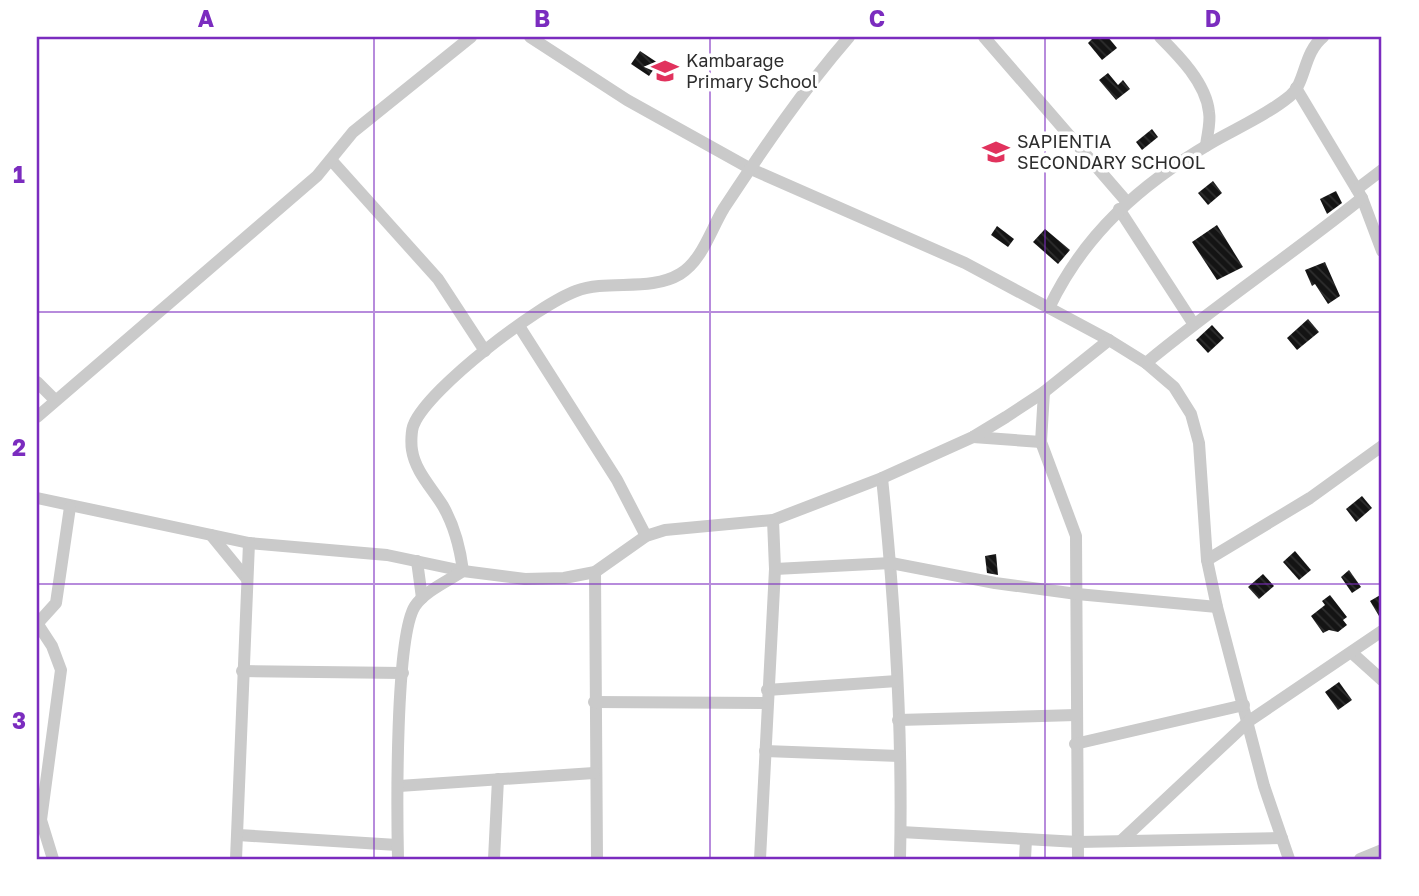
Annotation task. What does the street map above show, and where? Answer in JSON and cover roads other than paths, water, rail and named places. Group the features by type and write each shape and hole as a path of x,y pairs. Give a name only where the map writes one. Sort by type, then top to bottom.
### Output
{"street":[{"path":"37,417 332,161 353,132 471,37"},
{"path":"530,37 627,100 751,169 965,263 1049,307 1146,363 1174,387 1191,414 1199,443 1207,560 1217,607 1264,786 1289,859"},
{"path":"463,571 454,527 420,471 412,451 412,426 426,406 485,351 575,291 668,279 694,262 793,106 849,37"},
{"path":"984,37 1122,205 1193,323"},
{"path":"1160,37 1182,59 1207,103 1210,113 1206,146"},
{"path":"1049,307 1065,273 1122,205 1206,146 1288,98 1296,88 1308,52 1323,37"},
{"path":"1296,88 1359,194 1382,251"},
{"path":"332,161 438,279 485,351"},
{"path":"1146,363 1193,323 1285,259 1359,194 1382,170"},
{"path":"519,326 617,480 646,536"},
{"path":"37,498 249,543 387,555 463,571 533,579 595,572 646,536 665,530 773,520 882,478 973,436 1044,392 1109,340"},
{"path":"37,382 55,400"},
{"path":"1044,392 1041,442 1045,459 1076,536 1077,859"},
{"path":"973,436 1041,442"},
{"path":"1207,560 1310,498 1382,446"},
{"path":"882,478 891,563 897,681 900,859"},
{"path":"53,859 39,820 61,670 52,646 37,624 56,603 70,507"},
{"path":"760,859 775,569 773,520"},
{"path":"211,535 247,579"},
{"path":"236,859 249,543"},
{"path":"417,561 422,598"},
{"path":"775,569 891,563 995,583 1077,594 1217,607"},
{"path":"398,859 403,673 411,616 422,598 463,571"},
{"path":"595,572 594,773 597,859"},
{"path":"1121,841 1249,721 1382,631"},
{"path":"1352,653 1382,680"},
{"path":"242,671 403,673"},
{"path":"594,702 767,697 897,681"},
{"path":"1075,744 1244,705"},
{"path":"898,720 1076,715"},
{"path":"765,751 899,756"},
{"path":"399,786 594,773"},
{"path":"494,859 498,779"},
{"path":"901,832 1078,842 1282,838"},
{"path":"238,835 397,845"},
{"path":"1026,839 1026,859"},
{"path":"1360,859 1382,850"}],"place":[{"name":"Kambarage Primary School","path":"665,71"},
{"name":"SAPIENTIA SECONDARY SCHOOL","path":"996,152"}]}
